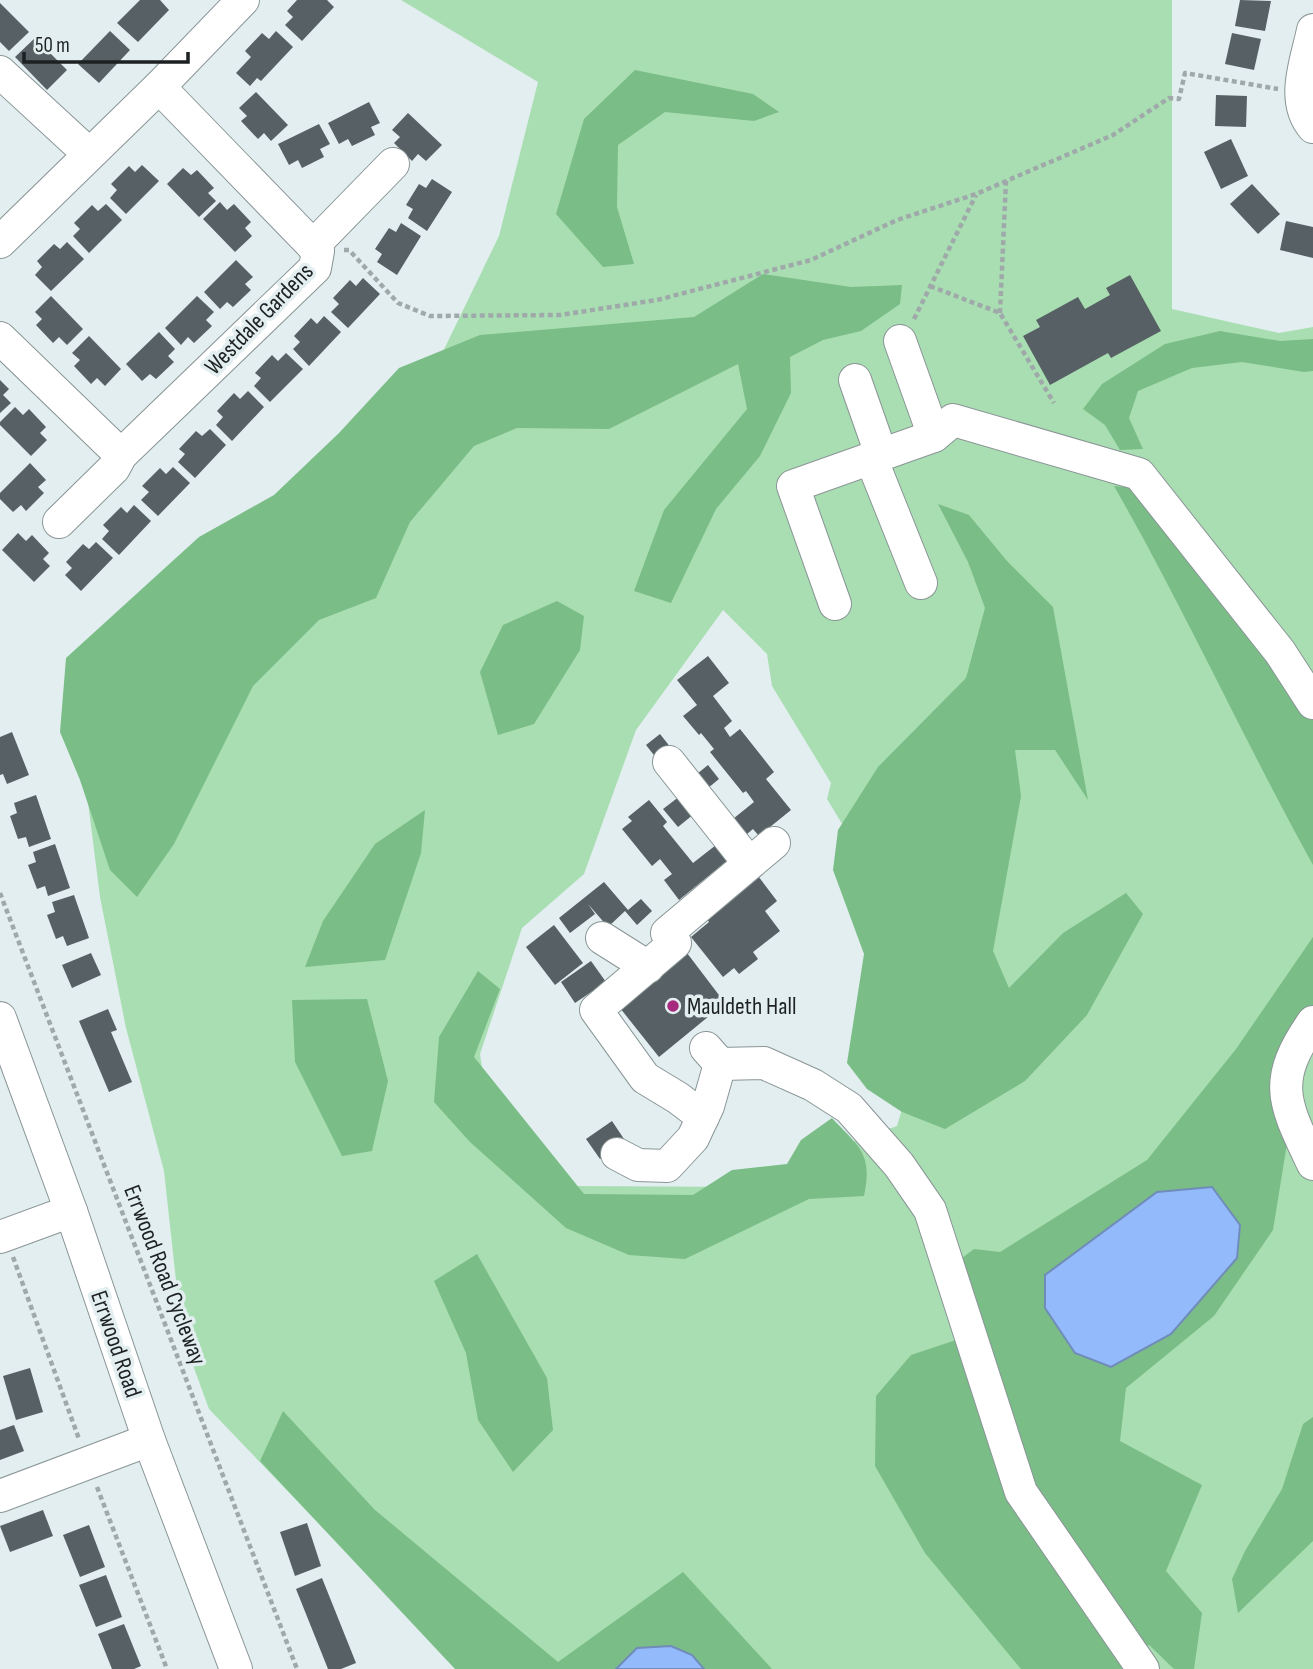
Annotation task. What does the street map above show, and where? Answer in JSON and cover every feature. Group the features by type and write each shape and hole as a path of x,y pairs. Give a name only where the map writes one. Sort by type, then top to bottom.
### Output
{"street":[{"path":"1,239 159,87 243,0"},
{"path":"1313,30 1300,92 1308,121 1313,127"},
{"path":"0,72 89,154"},
{"name":"Westdale Gardens","path":"59,522 114,468 121,455 315,268 316,248 159,87"},
{"path":"316,248 393,164"},
{"path":"907,330 934,436"},
{"path":"0,338 121,455"},
{"path":"855,380 876,456 921,583"},
{"path":"835,604 793,486 934,436 953,421 1139,474 1280,652 1313,703"},
{"path":"668,762 749,863"},
{"path":"703,1117 645,1078 596,1010 676,943 667,933 774,843"},
{"path":"602,938 648,967"},
{"name":"Errwood Road","path":"0,1018 71,1211 149,1440 236,1669"},
{"path":"1313,1022 1297,1045 1286,1076 1289,1112 1313,1164"},
{"path":"617,1154 638,1165 667,1166 693,1138 708,1106 713,1056 764,1063 813,1085 849,1108 899,1164 930,1210 1021,1492 1143,1669"},
{"path":"0,1237 71,1211"},
{"path":"0,1496 149,1440"}],"path":[{"path":"316,248 349,250 398,303 430,316 561,315 657,300 811,260 897,220 976,194 1113,135 1169,98 1179,99 1185,73 1300,92"},
{"path":"1006,181 1000,313 1054,403"},
{"path":"907,330 976,194"},
{"path":"930,286 1000,313"},
{"name":"Errwood Road Cycleway","path":"0,893 297,1669"}],"green space":[{"path":"401,0 1172,0 1172,309 1279,333 1313,327 1313,1669 458,1669 209,1409 182,1335 164,1171 126,1028 100,897 82,755 403,434 499,236 538,82","holes":["723,610 767,654 772,686 831,783 827,799 864,860 909,1086 897,1126 837,1147 758,1187 567,1186 485,1089 480,1054 522,928 584,874 636,730"]},
{"path":"635,70 753,94 779,112 754,121 665,112 618,145 617,207 634,264 603,267 556,214 584,119"},
{"path":"763,274 851,287 902,285 900,304 861,331 823,340 790,357 791,393 760,456 716,509 671,603 634,591 664,510 747,409 738,364 609,429 517,428 474,446 410,522 376,598 319,620 253,686 174,844 137,897 110,870 80,780 60,732 66,658 199,537 274,495 339,433 399,368 480,335 694,317"},
{"path":"1220,331 1280,341 1313,339 1313,371 1304,372 1242,362 1192,368 1138,391 1129,418 1143,449 1120,450 1105,425 1083,409 1102,384 1165,344"},
{"path":"1114,486 1174,491 1313,715 1313,865 1165,580"},
{"path":"938,504 969,515 1007,561 1053,607 1088,800 1055,750 1015,750 1021,796 993,951 1009,988 1063,933 1126,893 1143,914 1087,1015 1025,1081 945,1129 902,1112 867,1089 847,1063 864,954 833,870 838,830 878,767 966,678 985,608 968,562"},
{"path":"557,601 584,616 580,650 534,724 498,735 480,672 503,625"},
{"path":"425,810 421,853 385,960 305,967 323,921 375,844"},
{"path":"1313,937 1313,1049 1300,1063 1273,1230 1214,1316 1126,1388 1120,1441 1202,1485 1166,1571 1202,1613 1194,1669 1174,1669 1149,1645 1120,1654 1128,1669 1021,1669 925,1553 875,1466 876,1396 911,1355 959,1339 949,1298 962,1258 974,1249 1000,1252 1147,1160 1236,1049","holes":["1237,1258 1171,1334 1111,1366 1075,1353 1045,1308"]},
{"path":"478,971 500,989 474,1057 584,1194 693,1195 732,1170 787,1164 801,1140 832,1118 862,1152 867,1170 864,1196 809,1199 685,1259 629,1255 566,1228 470,1142 434,1102 439,1037"},
{"path":"367,999 388,1081 372,1151 342,1156 295,1062 292,1000"},
{"path":"477,1254 547,1378 553,1430 513,1472 478,1420 466,1353 434,1281"},
{"path":"283,1411 375,1510 558,1662 683,1572 772,1669 704,1669 692,1655 637,1648 616,1669 455,1669 260,1461"},
{"path":"1313,1417 1313,1541 1238,1613 1232,1579 1245,1551 1282,1489 1303,1424"}],"water":[{"path":"1212,1187 1240,1225 1237,1258 1171,1334 1111,1367 1075,1353 1045,1308 1045,1275 1157,1192"},
{"path":"671,1646 692,1655 704,1669 616,1669 637,1648"}],"building":[{"path":"140,0 160,0 169,10 138,42 117,23"},
{"path":"297,0 327,0 334,7 302,41 285,25 293,17 287,11"},
{"path":"1240,0 1271,1 1265,31 1235,26"},
{"path":"0,3 29,32 9,51 0,42"},
{"path":"110,31 130,50 99,83 78,64"},
{"path":"276,31 293,47 261,81 257,78 250,86 236,73 251,57 245,51 262,33 269,39"},
{"path":"1232,33 1261,39 1254,70 1225,64"},
{"path":"35,38 67,70 47,90 15,57"},
{"path":"256,92 288,125 271,141 264,133 258,139 241,121 247,116 239,108"},
{"path":"1216,95 1247,96 1246,127 1215,126"},
{"path":"369,102 380,123 371,127 375,135 352,146 348,139 339,144 328,123"},
{"path":"408,113 442,145 426,161 418,154 412,161 394,143 400,137 392,130"},
{"path":"319,124 330,144 320,149 324,157 302,168 298,160 289,165 278,144"},
{"path":"1231,139 1248,176 1221,189 1204,152"},
{"path":"142,165 159,181 126,214 110,198 117,190 111,184 129,166 135,172"},
{"path":"183,168 191,175 197,170 214,188 208,193 216,201 199,217 167,184"},
{"path":"432,179 452,192 427,231 408,218 413,209 406,205 419,184 426,188"},
{"path":"1252,184 1280,214 1258,234 1230,204"},
{"path":"220,202 227,210 234,204 251,222 245,228 252,236 235,252 203,219"},
{"path":"106,204 122,220 89,253 73,236 80,229 74,223 92,205 98,211"},
{"path":"1286,221 1313,227 1313,258 1280,250"},
{"path":"401,223 421,236 397,275 377,262 382,254 375,249 389,228 396,232"},
{"path":"67,242 84,259 51,291 35,275 42,267 37,261 54,244 60,249"},
{"path":"236,260 253,277 245,284 251,290 233,307 227,302 220,309 204,292"},
{"path":"1130,275 1161,331 1111,358 1108,353 1050,385 1023,336 1040,327 1036,320 1078,297 1085,309 1110,295 1106,288"},
{"path":"363,278 380,294 348,328 331,312 339,304 333,298 350,280 356,286"},
{"path":"51,296 83,329 67,345 59,337 53,343 36,325 42,319 35,312"},
{"path":"197,296 214,312 206,320 212,326 194,343 188,337 181,345 165,328"},
{"path":"324,316 341,332 309,366 293,349 300,342 294,336 311,318 317,324"},
{"path":"159,332 175,349 168,356 174,362 156,379 150,374 142,381 126,364"},
{"path":"89,336 121,369 105,386 97,378 91,384 74,366 80,360 72,353"},
{"path":"286,353 303,369 270,402 254,386 261,378 255,373 272,355 278,361"},
{"path":"0,380 9,389 3,395 11,403 0,413"},
{"path":"248,391 264,407 232,441 216,425 223,417 217,411 234,393 240,399"},
{"path":"15,407 23,415 29,409 46,427 40,433 47,440 31,456 0,425"},
{"path":"210,429 226,445 195,478 178,462 185,454 179,449 196,431 202,436"},
{"path":"30,463 46,480 38,487 44,493 26,511 21,505 13,512 0,499 0,493"},
{"path":"173,467 190,483 158,516 141,500 149,492 142,486 160,468 166,474"},
{"path":"134,505 151,521 119,555 102,539 109,531 103,525 121,507 127,513"},
{"path":"18,533 26,541 32,535 49,553 43,559 50,566 34,582 2,550"},
{"path":"96,542 113,558 81,591 65,575 72,568 66,562 83,544 89,549"},
{"path":"708,656 729,683 713,696 732,721 724,728 730,737 740,729 774,772 766,779 791,810 759,836 753,829 741,839 728,823 754,802 746,791 743,793 710,752 714,749 701,733 699,735 683,716 697,705 677,680"},
{"path":"12,732 29,775 7,784 3,774 0,775 0,737"},
{"path":"660,734 671,748 657,759 646,745"},
{"path":"708,765 719,779 703,792 692,778"},
{"path":"36,795 51,839 29,847 26,837 18,839 10,816 17,813 14,803"},
{"path":"680,796 694,814 678,827 663,809"},
{"path":"649,800 667,822 663,826 693,863 716,845 728,860 679,900 664,880 672,874 660,859 652,866 622,829 632,821 628,817"},
{"path":"55,844 70,888 48,896 45,886 37,889 28,865 36,862 33,852"},
{"path":"755,872 777,901 765,911 780,931 753,952 758,959 739,974 734,968 723,977 691,937 709,922 707,919"},
{"path":"604,882 628,910 641,899 652,911 637,925 625,911 608,927 588,904 595,914 570,933 559,918"},
{"path":"74,895 89,938 67,946 63,936 56,939 47,915 55,912 52,902"},
{"path":"554,925 583,963 555,985 526,947"},
{"path":"91,953 101,975 72,988 62,965"},
{"name":"Mauldeth Hall","path":"687,953 725,1003 659,1057 620,1008"},
{"path":"591,961 606,982 575,1003 561,982"},
{"path":"108,1009 117,1030 111,1032 132,1082 109,1092 79,1021"},
{"path":"612,1121 626,1142 600,1159 586,1139"},
{"path":"30,1368 43,1412 16,1420 3,1376"},
{"path":"14,1425 24,1451 0,1460 0,1430"},
{"path":"43,1510 53,1536 10,1552 0,1526"},
{"path":"307,1523 321,1566 295,1576 280,1532"},
{"path":"89,1525 105,1567 80,1577 63,1535"},
{"path":"106,1575 122,1617 96,1627 79,1585"},
{"path":"322,1578 356,1663 341,1669 328,1669 296,1589"},
{"path":"124,1624 141,1666 134,1669 112,1669 98,1634"}],"place":[{"name":"Mauldeth Hall","path":"673,1006"}]}
